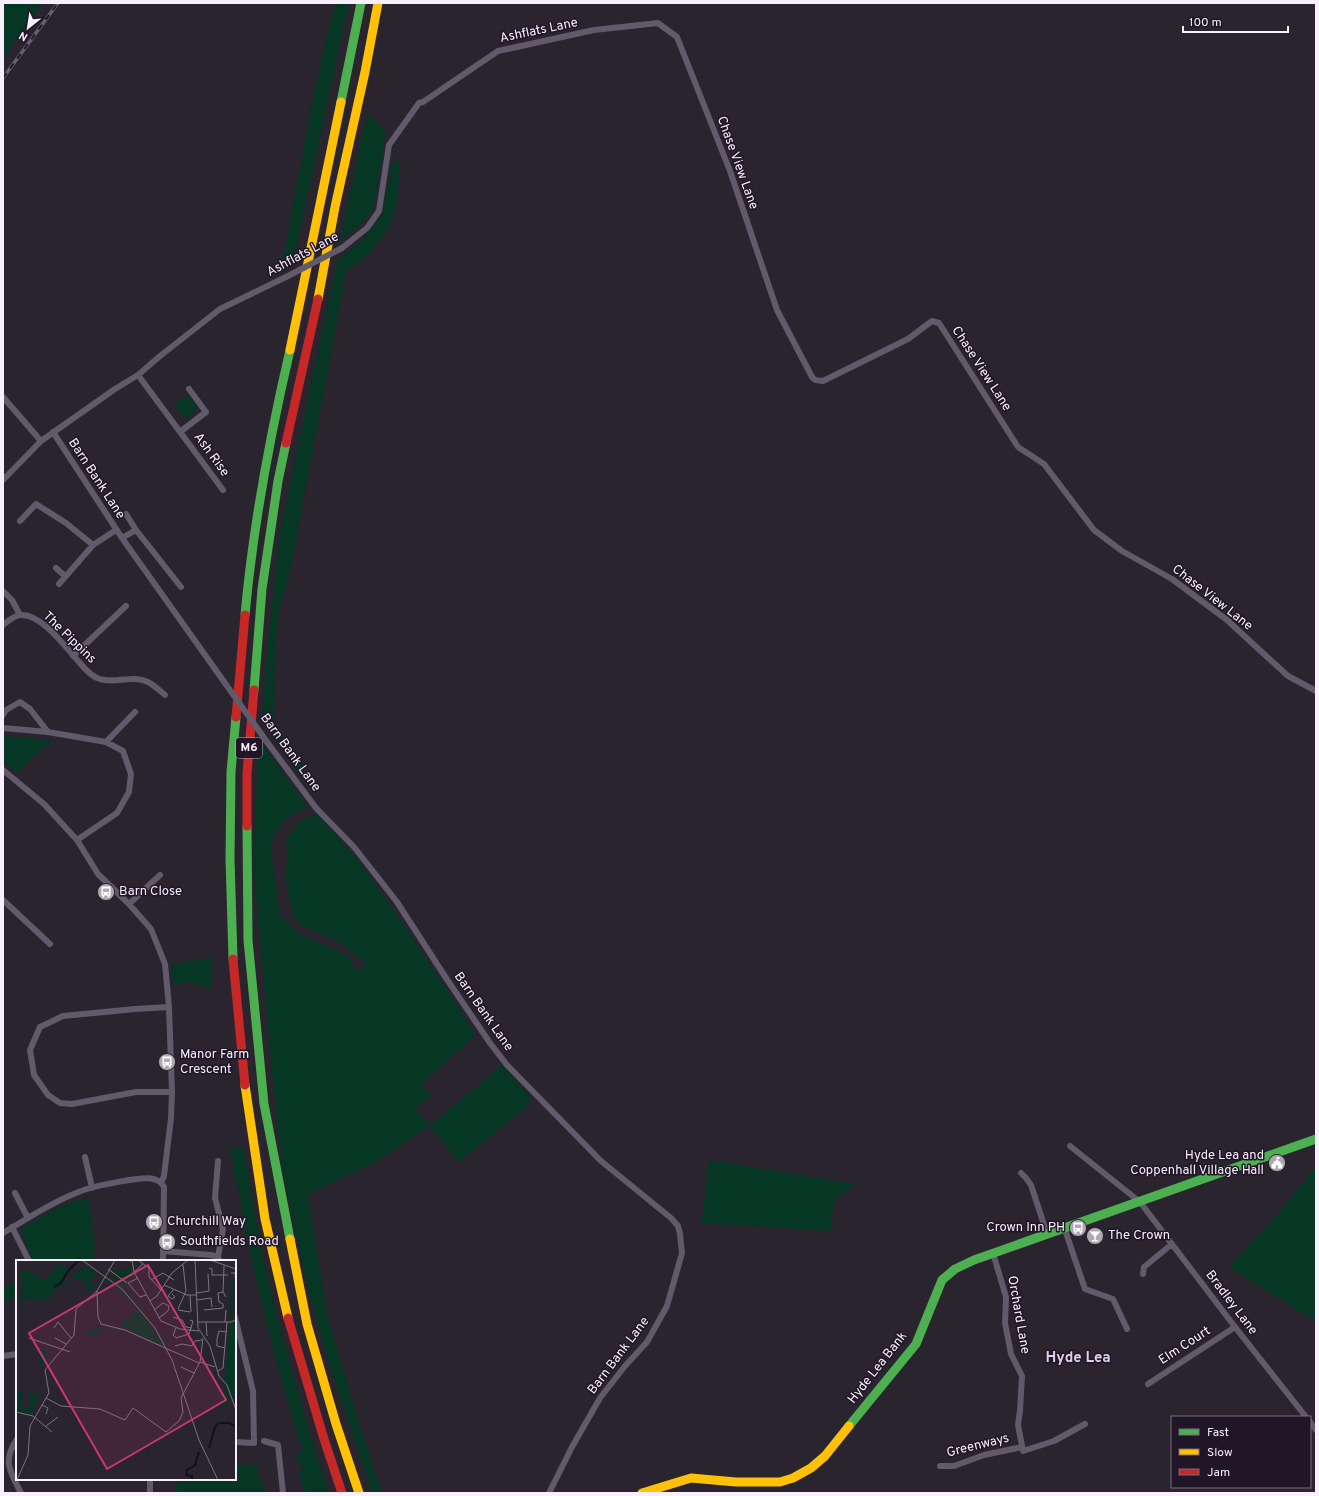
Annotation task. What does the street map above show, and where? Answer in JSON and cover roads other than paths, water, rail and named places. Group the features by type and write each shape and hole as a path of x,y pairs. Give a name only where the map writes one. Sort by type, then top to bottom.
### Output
{"main road":[{"name":"M6","path":"342,1493 290,1328 265,1219 247,1104 232,945 230,859 231,772 247,589 270,438 296,322 361,3"},
{"name":"M6","path":"359,1493 336,1424 307,1324 264,1104 248,940 247,773 262,589 278,481 312,328 335,207 365,72 378,3"},
{"name":"Hyde Lea Bank","path":"642,1493 691,1478 736,1482 780,1482 793,1478 815,1466 825,1456 916,1344 942,1280 955,1269 974,1260 1064,1227 1140,1202 1316,1139"}],"street":[{"name":"Ashflats Lane","path":"3,480 41,441 114,389 138,375 220,309 342,248 367,228 378,211 389,145 419,103 423,102 498,50 594,30 658,23 677,37"},
{"name":"Chase View Lane","path":"677,37 730,171 777,310 812,377 815,380 823,381 908,339 932,322 939,323 1018,447 1044,464 1094,530 1122,551 1172,579 1227,620 1288,676 1316,691"},
{"name":"Ash Rise","path":"138,375 223,490"},
{"name":"Ash Rise","path":"180,432 206,412 189,389"},
{"path":"3,398 41,441"},
{"name":"Barn Bank Lane","path":"53,432 116,530 215,669 316,808 354,848 397,902 446,978 490,1043 507,1065 601,1161 671,1218 678,1226 682,1253 667,1306 646,1342 600,1398 572,1447 550,1493"},
{"path":"20,522 36,504 66,523 92,545"},
{"name":"Barn Bank Lane","path":"126,514 136,530 181,587"},
{"path":"59,584 92,545 116,530"},
{"name":"Barn Bank Lane","path":"122,538 136,530"},
{"path":"56,568 65,576"},
{"path":"3,591 12,600 20,615 12,618 3,625"},
{"path":"73,656 126,606"},
{"name":"The Pippins","path":"20,615 37,619 47,627 87,671 96,678 112,680 141,679 148,682 165,695"},
{"path":"3,715 6,710 20,702 30,709 48,732"},
{"path":"106,742 135,712"},
{"path":"3,728 48,732 106,742 123,751 131,774 128,792 117,813 77,840"},
{"path":"3,770 44,804 77,840 98,874 129,904 151,929 165,964 169,1007 172,1092 171,1118 164,1176 161,1183"},
{"path":"129,904 160,875"},
{"path":"3,900 50,944"},
{"path":"169,1007 63,1016 40,1027 30,1050 34,1075 48,1095 60,1103 72,1104 136,1092 172,1092"},
{"name":"Bradley Lane","path":"1070,1146 1140,1202 1305,1416"},
{"path":"85,1158 92,1188"},
{"path":"163,1251 211,1254 219,1259 223,1229 215,1198 218,1161"},
{"path":"1021,1173 1026,1178 1030,1186 1046,1234"},
{"path":"3,1232 65,1197 92,1188 153,1178 158,1180 164,1187 163,1260"},
{"path":"15,1193 28,1218"},
{"path":"12,1227 28,1260"},
{"path":"1064,1227 1085,1289 1113,1299 1127,1329"},
{"path":"1143,1274 1144,1267 1172,1244"},
{"name":"Orchard Lane","path":"993,1253 1006,1297 1005,1323 1011,1354 1022,1376 1018,1425 1023,1449"},
{"path":"236,1321 253,1391 254,1443 236,1442"},
{"name":"Elm Court","path":"1148,1384 1235,1327"},
{"path":"3,1356 16,1354"},
{"name":"Greenways","path":"940,1466 954,1466 984,1455 1023,1449 1054,1441 1085,1424"},
{"path":"16,1441 8,1456 8,1466 21,1493"},
{"path":"264,1441 278,1445 283,1493"},
{"path":"150,1480 150,1493"}],"railway":[{"path":"3,78 58,3"}],"place":[{"name":"Barn Close","path":"106,892"},
{"name":"Manor Farm Crescent","path":"167,1062"},
{"name":"Hyde Lea and Coppenhall Village Hall","path":"1277,1163"},
{"name":"Churchill Way","path":"154,1222"},
{"name":"Crown Inn PH","path":"1078,1228"},
{"name":"The Crown","path":"1095,1236"},
{"name":"Southfields Road","path":"167,1242"}],"district":[{"name":"Hyde Lea","path":"1078,1358"}]}
